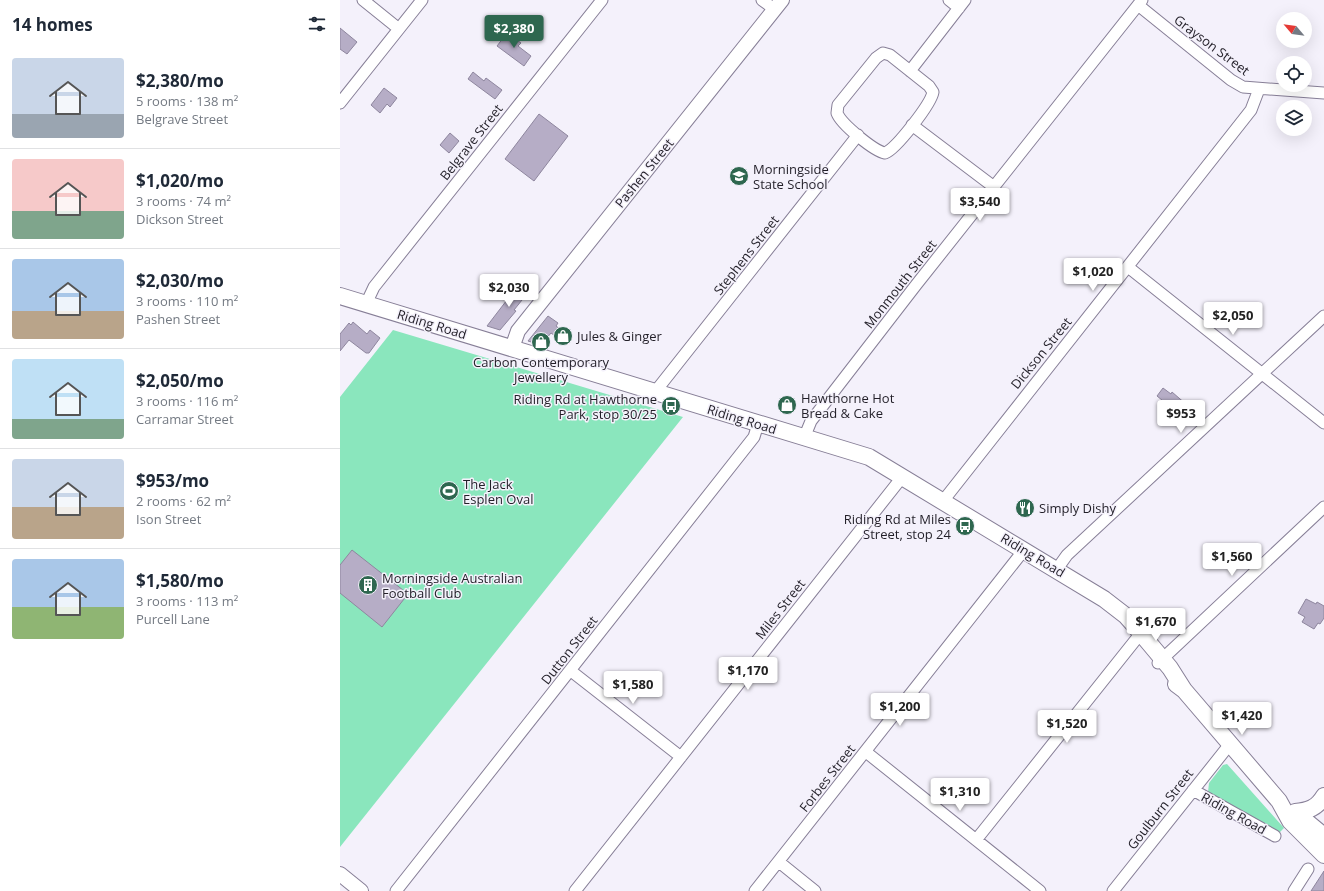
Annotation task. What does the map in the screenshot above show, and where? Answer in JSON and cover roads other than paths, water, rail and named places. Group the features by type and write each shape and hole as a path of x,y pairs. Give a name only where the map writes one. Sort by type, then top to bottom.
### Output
{"main road":[{"name":"Riding Road","path":"340,296 869,457 903,476 1024,550 1058,569 1104,599 1126,616 1138,636 1159,661 1179,681 1184,690 1279,801 1290,821 1324,855"},
{"path":"1295,812 1312,809 1318,805 1324,796"},
{"name":"Riding Road","path":"1279,801 1324,836"}],"street":[{"path":"363,0 399,29"},
{"path":"340,104 422,0"},
{"name":"Belgrave Street","path":"366,304 374,287 602,0"},
{"path":"762,0 778,5"},
{"path":"910,71 962,4 949,0"},
{"name":"Grayson Street","path":"1140,2 1231,80 1243,87 1324,93"},
{"name":"Monmouth Street","path":"804,438 811,421 1140,2"},
{"name":"Pashen Street","path":"512,348 518,331 778,5"},
{"path":"883,53 890,55 910,71 929,86 933,92 930,102 894,146 885,153 876,150 838,116 837,109 876,58 883,53"},
{"name":"Dickson Street","path":"943,501 1251,110 1258,89"},
{"path":"912,125 994,187"},
{"name":"Stephens Street","path":"655,392 858,135"},
{"path":"1128,267 1324,423"},
{"path":"1058,569 1067,555 1324,316"},
{"name":"Dutton Street","path":"396,891 754,437 758,424"},
{"name":"Miles Street","path":"575,891 903,476"},
{"path":"1159,661 1324,507"},
{"name":"Forbes Street","path":"755,891 1024,550"},
{"path":"976,840 1138,636"},
{"path":"571,671 681,757"},
{"name":"Goulburn Street","path":"1113,891 1230,744"},
{"path":"866,752 1040,891"},
{"name":"Riding Road","path":"1193,790 1276,836"},
{"path":"778,862 815,891"},
{"path":"1294,891 1308,869"},
{"path":"340,874 361,891"}],"place":[{"name":"Morningside State School","path":"739,176"},
{"name":"Jules & Ginger","path":"563,336"},
{"name":"Carbon Contemporary Jewellery","path":"541,342"},
{"name":"Hawthorne Hot Bread & Cake","path":"787,405"},
{"name":"Riding Rd at Hawthorne Park, stop 30/25","path":"671,406"},
{"name":"The Jack Esplen Oval","path":"449,491"},
{"name":"Simply Dishy","path":"1025,508"},
{"name":"Riding Rd at Miles Street, stop 24","path":"965,526"},
{"name":"Morningside Australian Football Club","path":"368,585"}]}
